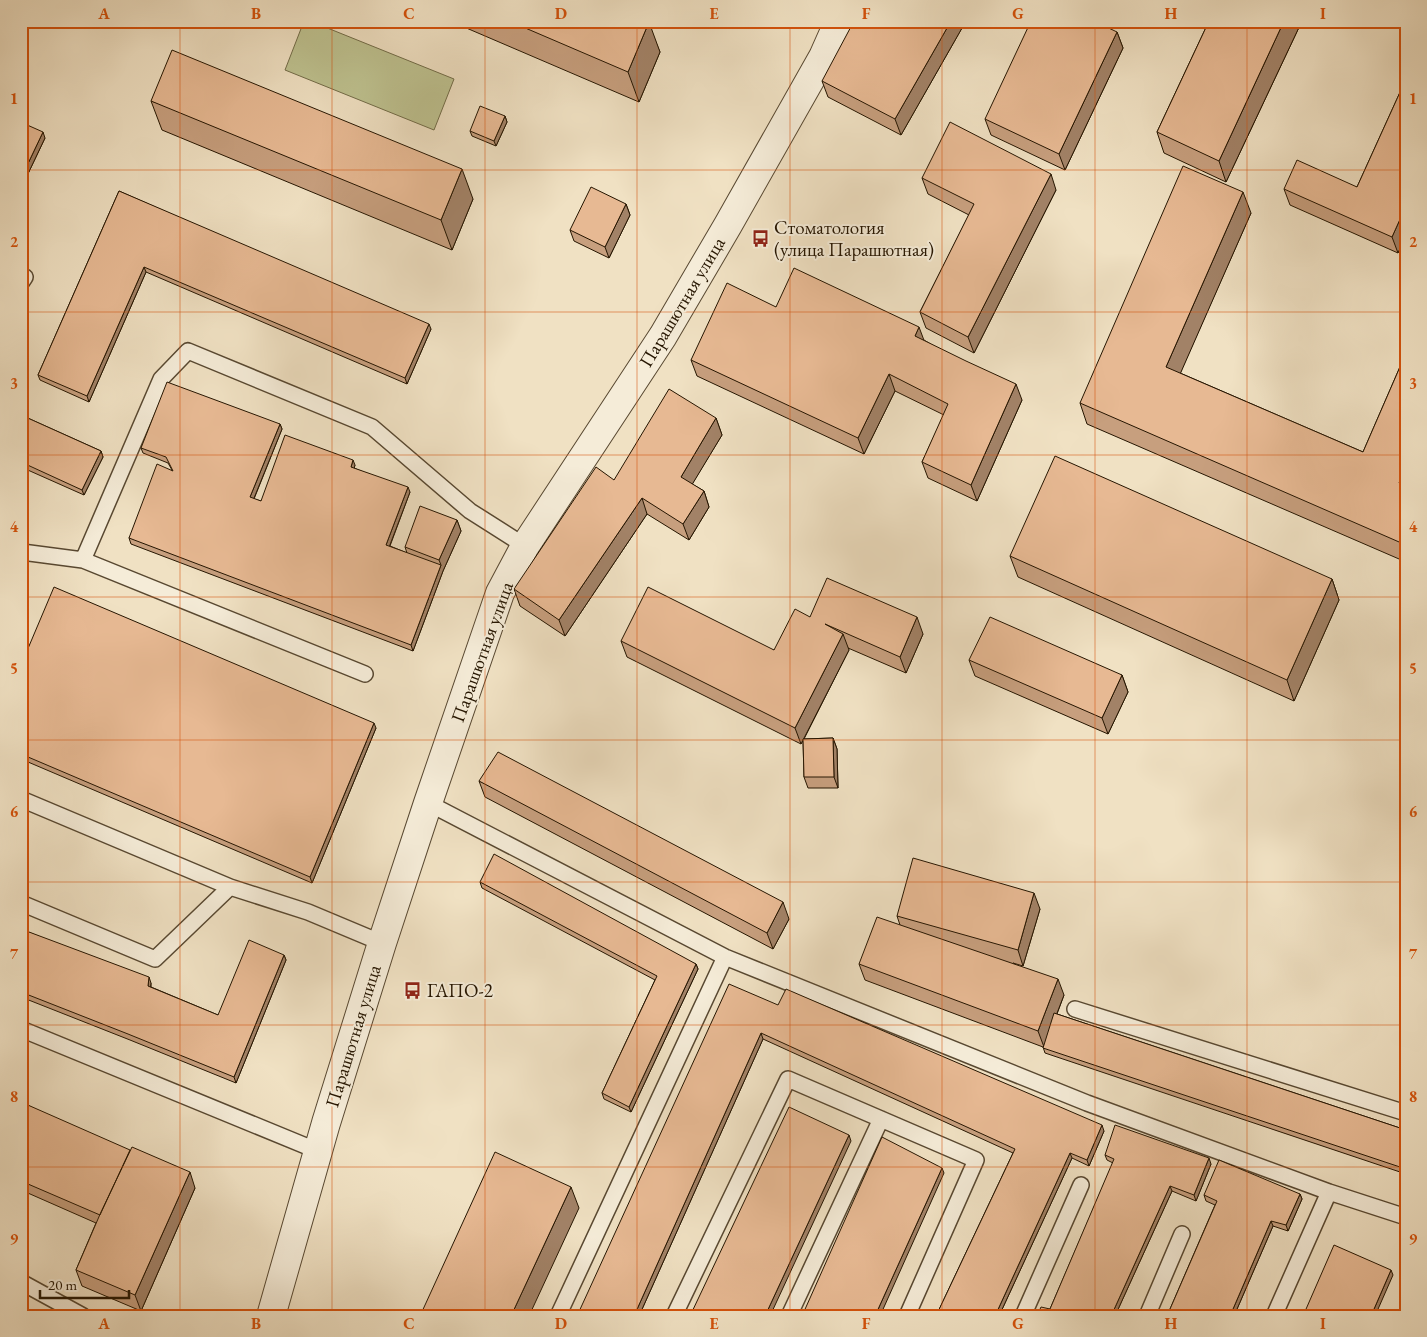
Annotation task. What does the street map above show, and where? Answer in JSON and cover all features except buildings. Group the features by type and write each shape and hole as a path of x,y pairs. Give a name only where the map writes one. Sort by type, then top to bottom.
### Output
{"street":[{"name":"Парашютная улица","path":"271,1316 318,1151 382,943 500,593 525,546 663,336 823,57 839,21"}],"lane":[{"path":"83,560 161,379 188,351 372,426 470,511 525,546"},
{"path":"22,553 83,560 365,674"},
{"path":"21,799 230,887 308,912 382,943"},
{"path":"428,803 726,957 1087,1103 1329,1192 1406,1217"},
{"path":"21,903 155,959 230,887"},
{"path":"558,1316 726,957"},
{"path":"1075,1009 1406,1112"},
{"path":"21,1029 318,1151"},
{"path":"674,1316 788,1079 976,1160 908,1316"},
{"path":"789,1316 881,1118"},
{"path":"1023,1316 1081,1185"},
{"path":"1274,1316 1329,1192"},
{"path":"1147,1316 1182,1234"},
{"path":"21,1282 83,1316"}],"green space":[{"path":"304,21 310,21 454,79 434,130 285,70"}],"place":[{"name":"Стоматология (улица Парашютная)","path":"760,238"},
{"name":"ГАПО-2","path":"413,990"}]}
